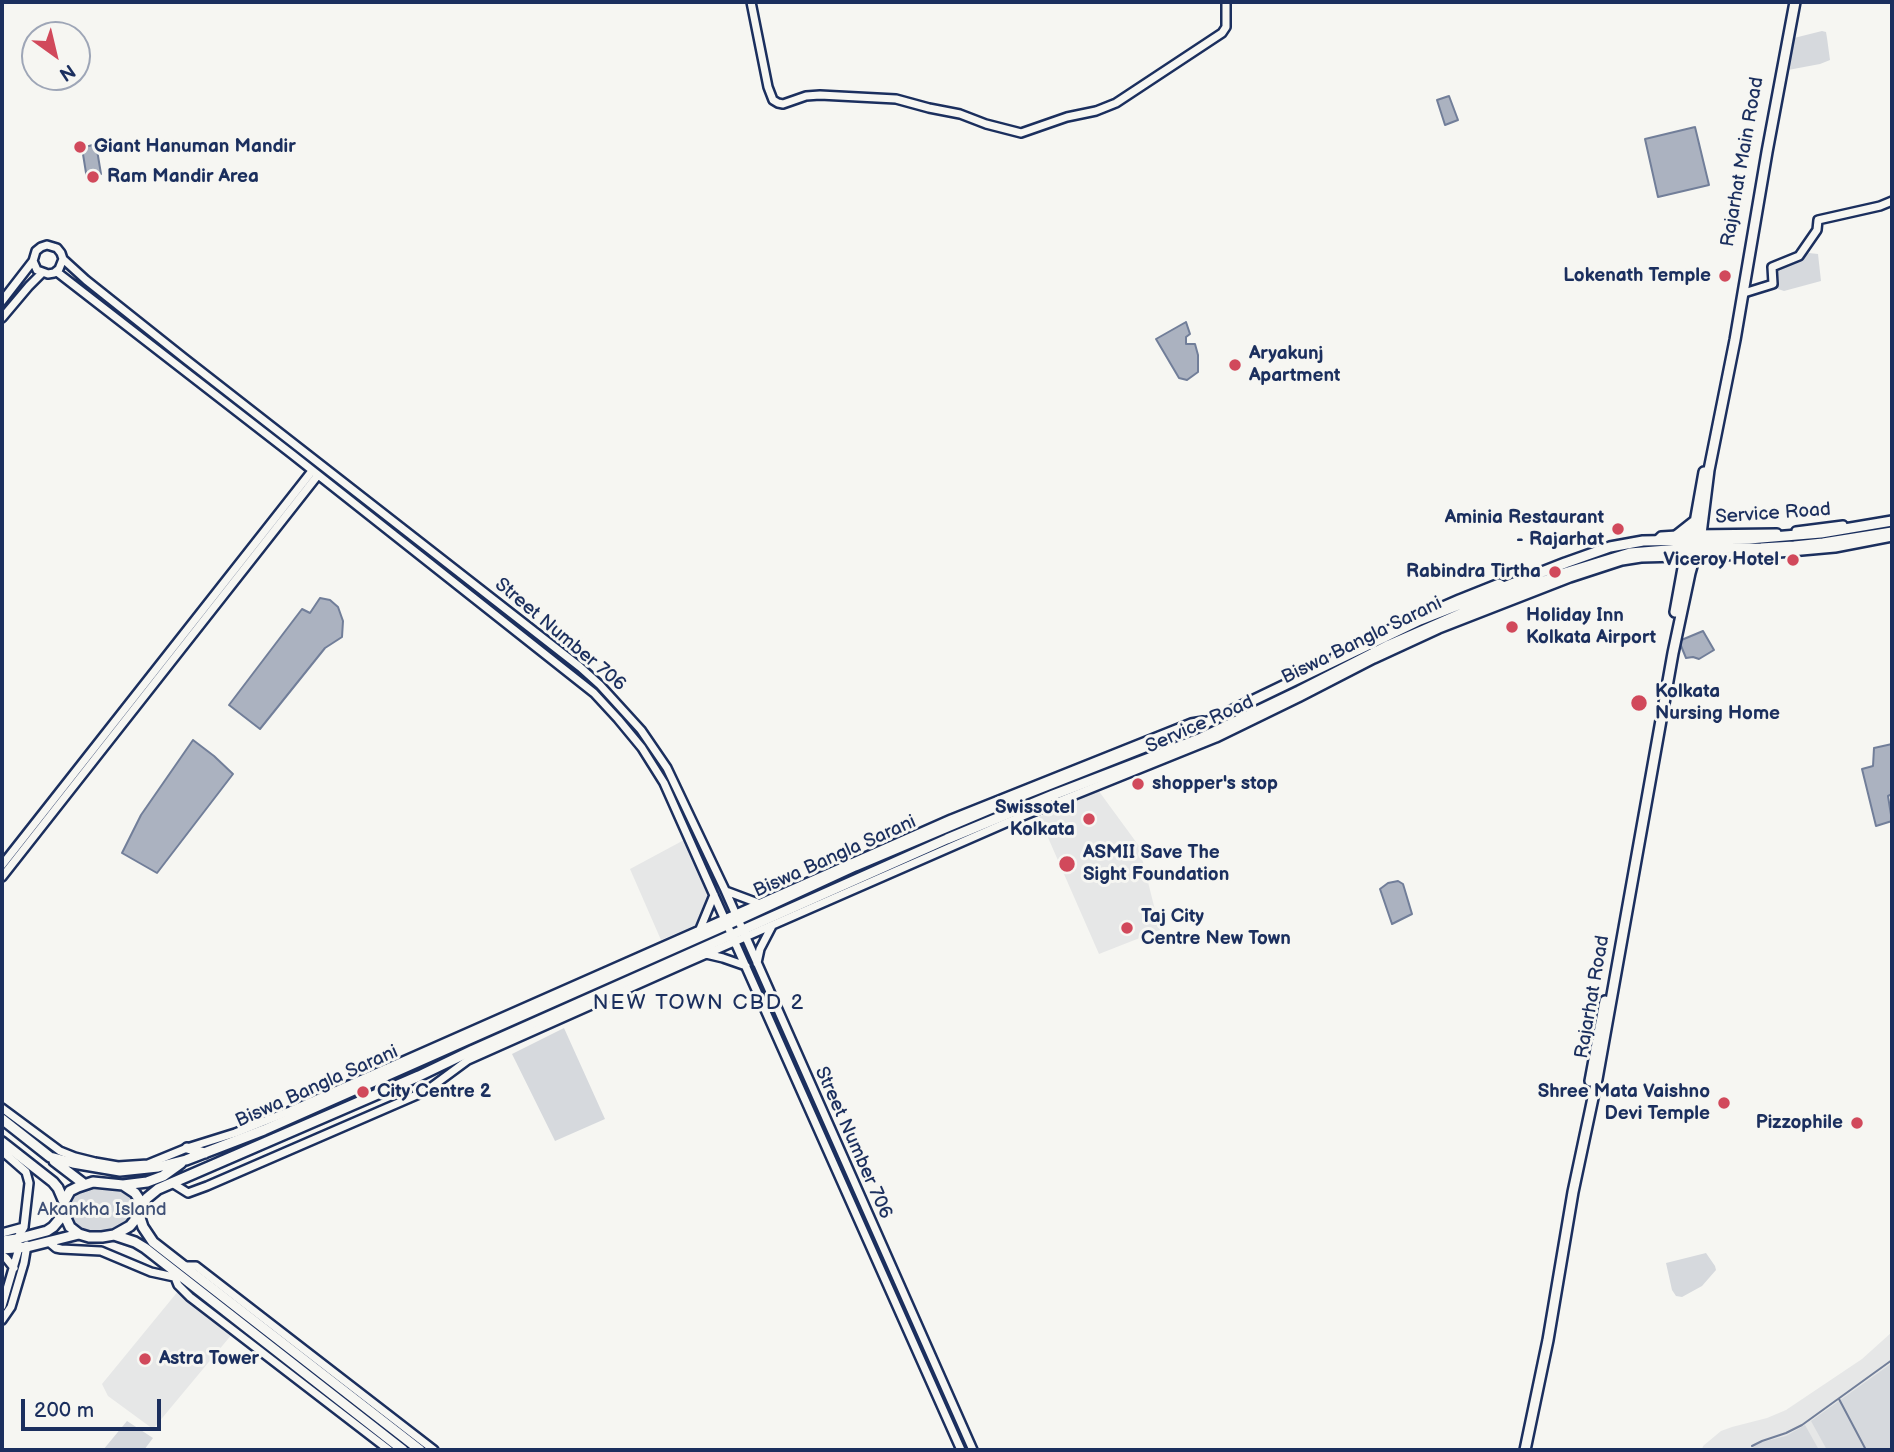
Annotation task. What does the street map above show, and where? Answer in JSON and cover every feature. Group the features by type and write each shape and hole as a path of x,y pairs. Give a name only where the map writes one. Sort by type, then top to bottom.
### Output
{"main road":[{"name":"Rajarhat Main Road","path":"1694,545 1744,293 1793,2"},
{"name":"Rajarhat Main Road","path":"1694,545 1696,520 1765,135 1793,2"},
{"name":"Biswa Bangla Sarani","path":"140,1211 153,1192 172,1183 419,1076 472,1050 733,939 958,834 1199,738 1300,694 1414,633 1476,607 1568,572 1630,553 1821,533 1892,519"},
{"path":"1677,535 1696,520"},
{"name":"Biswa Bangla Sarani","path":"2,1119 50,1157 101,1169 120,1171 150,1168 186,1160 205,1154 737,916 1013,799 1208,722 1391,631 1460,600 1600,550 1625,544 1657,541 1694,545 1794,546 1892,535"},
{"name":"Rajarhat Road","path":"1523,1450 1548,1340 1573,1192 1694,545"},
{"path":"2,1142 53,1182 62,1195 64,1214 70,1227 79,1234 89,1237 114,1235 140,1244 173,1274 404,1450"},
{"path":"187,1148 205,1154"},
{"path":"50,1157 84,1184"},
{"path":"64,1202 70,1191 84,1184 93,1182 123,1185 155,1180 186,1160"},
{"path":"123,1185 139,1199 143,1227 150,1238 182,1266 420,1450"},
{"path":"114,1235 130,1226 140,1211"},
{"path":"2,1249 47,1231 64,1214"},
{"path":"2,1241 50,1242 79,1234"}],"street":[{"path":"751,2 768,87 773,100 778,103 820,95 896,99 960,114 1020,133 1116,103 1222,33 1226,27 1226,2"},
{"path":"1744,293 1773,284 1772,267 1799,256 1817,230 1818,220 1892,201"},
{"path":"2,301 41,247 47,245 57,248 63,260 57,272 48,274 35,267 33,261"},
{"name":"Street Number 706","path":"63,260 600,685 641,730 667,768 737,916 973,1450"},
{"name":"Street Number 706","path":"57,272 570,674 602,702 642,748 664,783 715,895 961,1450"},
{"path":"2,318 42,273"},
{"path":"2,877 4,866 315,473"},
{"name":"Service Road","path":"1657,541 1661,536 1677,535 1694,545"},
{"path":"1297,680 1300,694"},
{"name":"Service Road","path":"744,934 772,925 1008,822 1213,739 1300,694"},
{"path":"737,916 758,904 915,834 1191,723 1208,722"},
{"path":"725,890 758,904"},
{"path":"699,929 715,895"},
{"path":"429,1053 699,929 726,921"},
{"path":"757,964 760,949 772,925"},
{"path":"172,1183 188,1193 426,1091 468,1060 733,939"},
{"path":"705,954 746,966"},
{"path":"2,1108 60,1150 95,1162 118,1166 148,1164 295,1112"},
{"path":"2,1151 26,1172 29,1178 11,1307 2,1320"},
{"path":"2,1233 23,1227"},
{"path":"50,1242 56,1248 101,1251 151,1272 173,1274 178,1285 190,1297 389,1450"},
{"path":"2,1306 22,1243"},
{"path":"2,1255 14,1268"},
{"path":"182,1266 196,1266 435,1450"}],"shaded area":[{"path":"1449,96 1458,120 1445,125 1437,100"},
{"path":"1695,127 1709,185 1658,197 1645,139"},
{"path":"96,144 101,174 87,179 82,148"},
{"path":"1186,322 1190,334 1186,337 1186,344 1195,344 1198,355 1198,372 1187,380 1179,378 1156,339"},
{"path":"320,598 330,600 338,607 343,621 342,637 325,648 260,729 229,705 302,609 310,613"},
{"path":"1703,631 1714,650 1699,659 1686,658 1679,641"},
{"path":"193,740 233,774 157,873 122,853 141,815"},
{"path":"1892,744 1892,794 1888,796 1892,821 1876,826 1862,769 1873,766 1874,748"},
{"path":"1098,790 1139,846 1160,930 1099,954 1039,817"},
{"path":"684,840 708,894 696,925 661,940 630,869"},
{"path":"1398,881 1403,884 1412,914 1392,924 1380,889 1388,883"},
{"name":"Astra Tower","path":"179,1290 233,1333 153,1429 108,1396 102,1384"},
{"path":"1892,1332 1892,1450 1702,1450 1703,1446 1721,1431 1786,1410 1862,1359"}],"green space":[{"path":"1826,32 1830,60 1788,70 1785,68 1790,39"},
{"path":"1809,253 1818,254 1821,281 1784,291 1778,289 1775,269 1802,259"},
{"path":"564,1028 605,1119 555,1141 512,1054"},
{"name":"Akankha Island","path":"112,1187 127,1193 135,1200 135,1212 130,1221 117,1230 101,1233 82,1229 70,1215 69,1204 81,1191"},
{"path":"1706,1253 1716,1270 1702,1286 1682,1297 1676,1296 1666,1263"},
{"path":"1892,1363 1892,1450 1827,1450 1811,1421"},
{"path":"127,1421 153,1438 144,1450 103,1450"},
{"path":"1805,1425 1819,1450 1754,1450 1753,1446 1786,1436"}],"waterway":[{"path":"1752,1446 1802,1425 1892,1360"},
{"path":"1839,1399 1866,1450"}],"place":[{"name":"Giant Hanuman Mandir","path":"80,147"},
{"name":"Ram Mandir Area","path":"93,177"},
{"name":"Lokenath Temple","path":"1725,276"},
{"name":"Aryakunj Apartment","path":"1235,365"},
{"name":"Aminia Restaurant - Rajarhat","path":"1618,529"},
{"name":"Viceroy Hotel","path":"1793,560"},
{"name":"Rabindra Tirtha","path":"1555,572"},
{"name":"Holiday Inn Kolkata Airport","path":"1512,627"},
{"name":"Kolkata Nursing Home","path":"1639,703"},
{"name":"shopper's stop","path":"1138,784"},
{"name":"Swissotel Kolkata","path":"1089,819"},
{"name":"ASMII Save The Sight Foundation","path":"1067,864"},
{"name":"Taj City Centre New Town","path":"1127,928"},
{"name":"City Centre 2","path":"363,1092"},
{"name":"Shree Mata Vaishno Devi Temple","path":"1724,1103"},
{"name":"Pizzophile","path":"1857,1123"},
{"name":"Astra Tower","path":"145,1359"}],"district":[{"name":"NEW TOWN CBD 2","path":"699,1004"}]}
